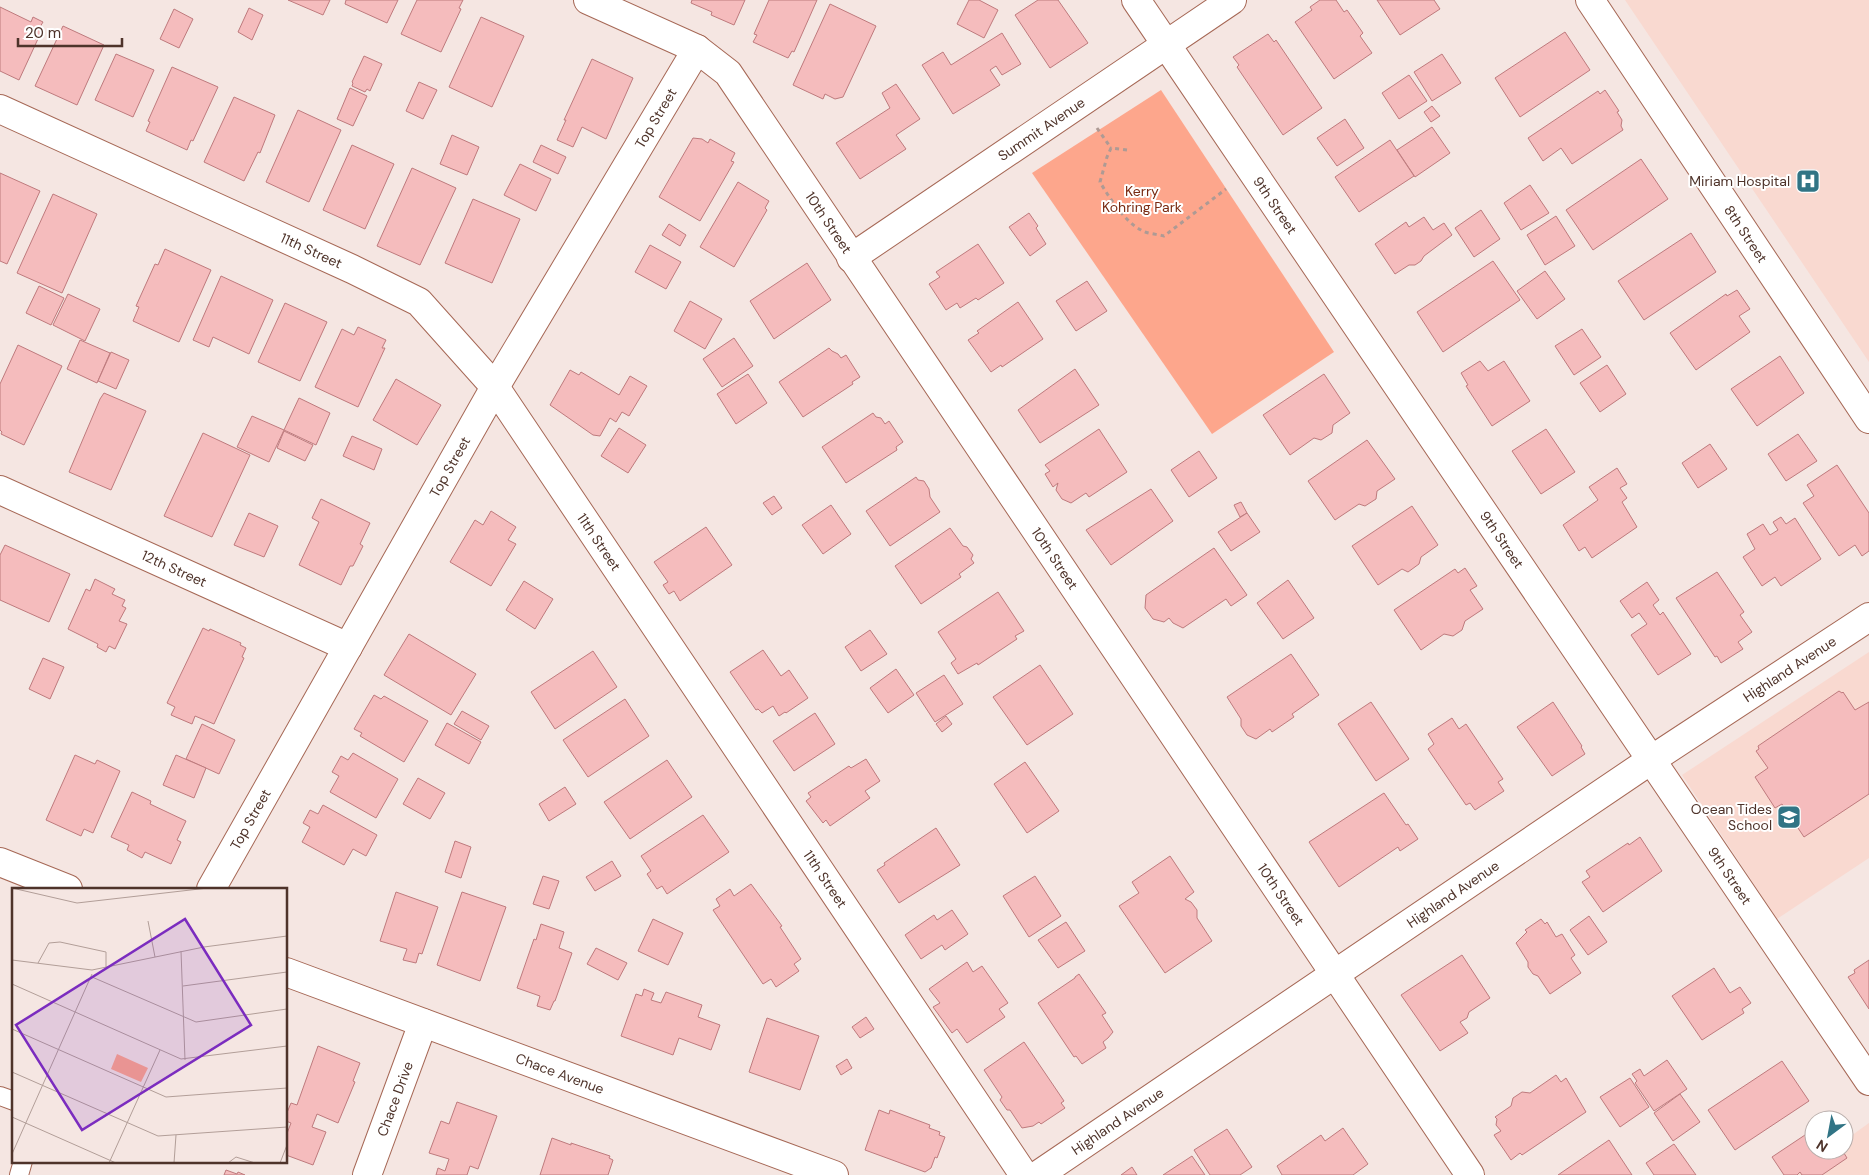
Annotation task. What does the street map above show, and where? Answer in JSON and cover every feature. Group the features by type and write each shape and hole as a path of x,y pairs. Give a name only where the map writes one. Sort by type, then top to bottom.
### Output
{"street":[{"name":"10th Street","path":"588,0 697,49 728,74 1470,1175"},
{"name":"9th Street","path":"1136,0 1869,1081"},
{"name":"Summit Avenue","path":"851,258 1232,0"},
{"name":"8th Street","path":"1590,0 1869,419"},
{"name":"Top Street","path":"212,888 495,387 697,49"},
{"name":"11th Street","path":"0,109 352,269 419,302 495,387 1024,1175"},
{"name":"12th Street","path":"0,490 348,647"},
{"name":"Highland Avenue","path":"1038,1175 1651,760 1869,617"},
{"path":"0,862 65,888"},
{"name":"Chace Avenue","path":"288,973 834,1175"},
{"name":"Chace Drive","path":"367,1175 423,1023"}],"lane":[{"path":"0,1096 12,1100"},
{"path":"19,1175 23,1162"}],"path":[{"path":"1127,150 1112,148 1107,157 1100,182 1128,221 1141,230 1164,236 1250,170"}],"shaded area":[{"name":"Miriam Hospital","path":"1625,0 1869,0 1869,362"},
{"name":"Ocean Tides School","path":"1869,652 1869,858 1777,919 1682,775"},
{"path":"1869,1123 1869,1175 1797,1175 1818,1160 1854,1160 1854,1134"}],"green space":[{"name":"Kerry Kohring Park","path":"1161,90 1334,352 1212,434 1032,173"}],"building":[{"path":"288,0 330,0 323,15"},
{"path":"346,0 398,0 387,23 345,4"},
{"path":"417,0 463,0 459,8 461,9 441,52 401,34"},
{"path":"692,0 745,0 734,25 711,15 712,12 691,3"},
{"path":"769,0 817,0 794,52 792,51 788,58 753,42 757,35 754,34"},
{"path":"969,0 979,0 998,10 984,38 957,24"},
{"path":"1038,0 1058,0 1088,43 1050,68 1015,15"},
{"path":"1320,0 1336,0 1344,12 1347,10 1363,33 1360,36 1372,53 1334,79 1295,22 1312,10 1310,7"},
{"path":"1377,0 1434,0 1440,9 1400,35"},
{"path":"830,4 876,26 843,97 835,99 825,94 823,99 793,85"},
{"path":"0,7 31,22 33,17 43,22 40,27 43,28 19,80 0,71"},
{"path":"249,8 263,15 252,40 238,32"},
{"path":"174,9 193,19 179,48 160,39"},
{"path":"481,17 524,36 492,107 449,87"},
{"path":"63,26 104,45 77,105 35,86"},
{"path":"1565,32 1590,70 1520,117 1495,78"},
{"path":"1002,33 1021,64 1002,75 996,66 990,70 1000,85 953,114 922,65 943,52 951,65"},
{"path":"1268,34 1274,42 1276,40 1322,108 1283,135 1237,67 1239,65 1233,57"},
{"path":"116,54 154,70 133,117 95,100"},
{"path":"1442,54 1461,83 1432,101 1414,72"},
{"path":"364,56 382,64 370,91 367,89 365,92 352,86"},
{"path":"592,59 633,78 606,139 582,127 573,147 557,140 566,120 564,120"},
{"path":"172,67 218,87 187,150 146,131 150,122 148,121"},
{"path":"1409,75 1427,101 1399,119 1382,93"},
{"path":"419,82 437,90 423,119 406,111"},
{"path":"896,84 920,119 896,135 906,149 860,179 836,143 890,108 882,93"},
{"path":"350,88 367,96 353,126 337,119"},
{"path":"1605,90 1619,111 1617,112 1622,120 1621,126 1623,130 1572,164 1561,148 1543,161 1528,138 1598,91 1600,94"},
{"path":"234,97 275,115 260,153 258,152 244,181 204,162"},
{"path":"1432,106 1440,116 1431,122 1424,112"},
{"path":"298,110 341,130 309,202 266,182"},
{"path":"1345,119 1364,148 1337,166 1317,138"},
{"path":"1432,127 1450,153 1415,177 1397,150"},
{"path":"452,135 479,147 467,175 440,164"},
{"path":"693,138 702,139 708,143 710,139 735,153 731,161 734,162 700,221 659,197"},
{"path":"1390,140 1414,176 1359,212 1335,177"},
{"path":"352,145 394,164 365,229 323,210"},
{"path":"541,145 566,157 558,174 533,162"},
{"path":"1641,159 1668,199 1593,250 1566,210"},
{"path":"520,164 551,179 536,211 504,195"},
{"path":"412,168 456,188 420,265 377,246"},
{"path":"0,173 40,191 7,264 0,261"},
{"path":"738,182 769,201 765,208 767,210 734,267 700,247"},
{"path":"1530,185 1549,213 1521,230 1504,203"},
{"path":"53,194 97,214 62,293 17,273"},
{"path":"473,199 520,219 492,283 445,263"},
{"path":"1481,210 1500,239 1474,257 1455,228"},
{"path":"1029,213 1038,226 1036,228 1046,244 1030,256 1009,227"},
{"path":"1556,216 1575,246 1545,265 1527,235"},
{"path":"1424,217 1433,230 1444,223 1452,235 1424,256 1421,261 1415,265 1409,265 1395,274 1375,244 1406,222 1409,227"},
{"path":"669,224 686,235 680,246 662,235"},
{"path":"1691,233 1716,272 1644,320 1618,281"},
{"path":"978,244 1004,283 978,300 976,298 960,308 957,303 946,310 929,284 940,277 936,272"},
{"path":"650,245 681,262 666,289 635,272"},
{"path":"165,249 211,270 179,342 133,321 139,307 136,306 155,264 158,265"},
{"path":"1493,261 1520,300 1443,352 1417,312"},
{"path":"807,263 831,300 774,339 750,301"},
{"path":"1545,271 1565,299 1537,319 1517,291"},
{"path":"221,276 273,300 249,354 213,337 209,347 193,340"},
{"path":"1087,281 1107,311 1076,331 1056,301"},
{"path":"39,286 64,298 51,325 26,313"},
{"path":"1737,290 1750,309 1739,316 1750,332 1696,370 1670,333 1726,294 1727,296"},
{"path":"68,294 100,309 85,341 53,325"},
{"path":"690,301 722,319 705,349 674,331"},
{"path":"1018,302 1043,339 1002,367 1001,365 991,372 968,340 979,333 977,331"},
{"path":"285,303 327,322 300,381 258,362"},
{"path":"358,327 386,340 382,348 385,348 358,407 315,387 342,329 354,335"},
{"path":"1582,329 1601,357 1574,375 1555,346"},
{"path":"734,338 753,366 722,387 703,359"},
{"path":"80,340 110,353 97,383 67,369"},
{"path":"18,345 62,366 24,445 1,434 0,430 0,384"},
{"path":"829,348 841,358 846,355 860,377 852,382 853,384 803,417 779,382"},
{"path":"111,352 129,360 116,389 98,381"},
{"path":"1780,356 1804,393 1757,426 1731,389"},
{"path":"1480,361 1488,371 1504,361 1530,401 1492,426 1466,386 1468,385 1461,373"},
{"path":"1607,365 1626,394 1600,412 1580,383"},
{"path":"1075,369 1099,405 1040,443 1018,410"},
{"path":"570,370 579,375 581,372 619,395 630,376 647,386 629,416 622,412 616,422 610,418 600,436 593,435 550,405"},
{"path":"748,374 767,403 736,424 717,394"},
{"path":"1324,374 1350,413 1333,425 1332,433 1321,440 1314,438 1290,455 1263,415"},
{"path":"396,379 441,405 417,445 373,420"},
{"path":"104,393 146,411 111,490 69,472"},
{"path":"299,398 330,413 316,445 284,430"},
{"path":"873,413 876,417 881,418 885,424 889,421 903,442 896,447 897,450 846,483 822,447"},
{"path":"252,416 284,430 269,462 237,447"},
{"path":"619,428 646,445 628,473 601,456"},
{"path":"1099,429 1127,472 1089,497 1086,493 1071,503 1062,499 1056,490 1058,483 1053,487 1045,474 1050,471 1045,465"},
{"path":"1546,429 1575,472 1541,494 1512,451"},
{"path":"284,431 313,445 305,461 277,448"},
{"path":"203,433 250,455 212,537 164,516"},
{"path":"1798,434 1817,461 1786,481 1768,454"},
{"path":"352,436 382,449 374,470 343,456"},
{"path":"1367,440 1395,479 1377,491 1376,499 1365,506 1359,504 1335,520 1308,481"},
{"path":"1710,444 1727,469 1698,488 1682,463"},
{"path":"1199,451 1217,478 1189,497 1171,470"},
{"path":"1837,465 1869,513 1869,551 1862,556 1855,545 1839,556 1803,503 1814,496 1807,485"},
{"path":"1617,468 1627,484 1620,488 1627,498 1622,502 1637,527 1592,558 1585,547 1579,551 1563,525 1598,500 1589,487"},
{"path":"916,477 918,480 924,481 929,489 930,497 940,512 890,546 866,511"},
{"path":"1151,489 1173,521 1111,565 1086,530"},
{"path":"774,496 782,508 772,515 763,503"},
{"path":"321,499 370,523 360,544 363,546 341,585 299,565 319,522 312,518"},
{"path":"1241,502 1247,513 1240,517 1234,505"},
{"path":"831,505 851,534 823,554 802,525"},
{"path":"1412,506 1438,545 1421,557 1419,564 1408,572 1402,569 1378,585 1352,546"},
{"path":"491,511 516,527 508,540 516,544 491,586 450,562 475,520 483,525"},
{"path":"249,513 278,526 264,557 234,545"},
{"path":"1247,513 1260,532 1231,551 1218,532"},
{"path":"1781,517 1786,524 1795,518 1821,559 1781,586 1775,577 1762,586 1743,557 1755,549 1747,534 1763,524 1770,535 1778,530 1773,522"},
{"path":"706,527 732,565 680,601 674,591 669,594 663,585 668,582 654,562"},
{"path":"950,528 963,546 967,547 973,555 971,559 974,563 959,574 961,577 921,604 895,566"},
{"path":"5,545 70,574 49,622 0,600 0,555"},
{"path":"1214,548 1247,595 1231,606 1226,599 1183,628 1173,623 1169,618 1164,622 1153,619 1145,608 1146,595"},
{"path":"1465,568 1477,586 1470,590 1483,609 1465,621 1462,630 1453,636 1444,634 1421,650 1394,610 1455,569 1458,573"},
{"path":"1717,572 1744,612 1740,615 1752,632 1738,642 1743,649 1721,663 1717,656 1715,657 1676,598"},
{"path":"95,579 115,589 112,594 125,600 122,606 126,608 119,621 127,624 115,649 109,646 106,652 97,647 98,644 68,629 86,589 90,591"},
{"path":"1288,580 1314,618 1283,639 1257,603"},
{"path":"524,581 553,599 535,629 506,610"},
{"path":"1647,582 1659,600 1653,605 1660,615 1663,612 1691,654 1658,675 1631,635 1647,624 1639,613 1632,618 1620,601"},
{"path":"998,592 1024,631 1015,636 1017,639 978,665 977,663 958,674 951,663 956,659 938,632"},
{"path":"203,628 209,631 210,629 241,643 240,645 246,648 242,657 244,658 214,724 195,716 192,724 171,715 175,707 167,703"},
{"path":"870,630 887,654 861,671 845,647"},
{"path":"409,634 476,674 451,715 384,675"},
{"path":"763,650 781,676 789,670 808,698 779,716 773,706 762,713 758,709 756,710 730,672"},
{"path":"593,651 617,687 555,729 531,692"},
{"path":"1291,654 1319,695 1292,714 1294,717 1272,732 1270,729 1256,739 1247,735 1241,726 1241,719 1227,697"},
{"path":"43,658 64,667 50,699 29,689"},
{"path":"1040,665 1073,714 1027,745 993,697"},
{"path":"896,669 914,695 888,713 870,688"},
{"path":"944,675 963,704 935,722 916,693"},
{"path":"1839,691 1843,692 1855,710 1869,702 1869,794 1804,837 1782,804 1775,808 1755,777 1768,768 1756,751 1759,749 1758,746"},
{"path":"374,695 381,699 384,696 428,721 404,762 360,736 362,733 354,729"},
{"path":"625,699 649,736 588,777 563,740"},
{"path":"1371,702 1409,759 1376,781 1338,724"},
{"path":"1553,702 1582,746 1585,754 1552,776 1517,727"},
{"path":"462,711 489,726 481,740 454,724"},
{"path":"815,713 835,744 794,771 773,741"},
{"path":"946,716 952,724 942,732 936,724"},
{"path":"1452,718 1459,729 1466,724 1503,779 1498,782 1504,791 1475,810 1470,803 1466,805 1428,749 1434,744 1428,734"},
{"path":"447,723 481,742 469,764 435,745"},
{"path":"202,724 235,740 219,774 186,759"},
{"path":"353,753 398,779 376,818 330,792 339,776 332,772 341,756 348,760"},
{"path":"75,755 95,764 97,760 120,771 93,833 84,829 81,836 46,820"},
{"path":"176,755 206,768 194,798 163,785"},
{"path":"866,759 880,781 865,791 870,798 830,826 826,820 823,823 806,801 811,797 808,793 849,766 851,768"},
{"path":"667,760 692,797 630,839 604,802"},
{"path":"1025,762 1059,811 1027,833 994,784"},
{"path":"418,778 445,793 430,819 403,804"},
{"path":"565,787 576,804 549,821 539,804"},
{"path":"132,792 151,801 150,804 186,821 177,840 181,842 171,864 145,852 142,858 127,850 129,845 111,837"},
{"path":"1384,793 1418,839 1400,851 1398,847 1339,887 1309,842"},
{"path":"323,805 377,835 366,856 353,849 344,865 302,842 310,827 303,823 310,810 318,814"},
{"path":"703,815 729,852 667,894 662,886 657,889 647,874 651,871 641,856"},
{"path":"936,828 960,865 899,903 877,870 885,865 884,863"},
{"path":"1640,837 1662,871 1603,912 1582,882 1590,877 1586,871"},
{"path":"455,841 471,847 461,878 445,872"},
{"path":"1170,856 1194,892 1185,899 1191,902 1197,910 1197,918 1212,941 1165,973 1119,906 1139,893 1132,882"},
{"path":"612,861 621,876 595,891 586,877"},
{"path":"543,876 559,881 549,909 533,904"},
{"path":"1035,876 1061,916 1029,937 1003,896"},
{"path":"751,884 782,926 780,927 801,959 794,964 799,971 776,987 771,979 763,984 713,910 720,906 716,899 730,889 734,896"},
{"path":"396,892 438,907 422,954 419,953 416,963 403,960 407,949 380,941"},
{"path":"462,892 506,907 480,981 437,965"},
{"path":"952,910 968,934 945,950 942,945 921,959 905,935 934,915 937,920"},
{"path":"1589,916 1607,942 1588,955 1570,930"},
{"path":"653,919 683,933 668,965 638,951"},
{"path":"1541,919 1545,924 1547,922 1556,937 1562,934 1575,955 1571,958 1581,973 1550,994 1538,976 1533,974 1528,967 1528,962 1516,943 1527,932 1525,930"},
{"path":"1066,922 1085,951 1058,968 1038,940"},
{"path":"541,924 564,932 559,948 572,953 550,1010 537,1006 540,996 517,988"},
{"path":"596,948 627,963 618,980 587,964"},
{"path":"1462,955 1490,998 1469,1012 1467,1018 1460,1022 1468,1033 1440,1051 1401,995"},
{"path":"1869,960 1869,1009 1848,977 1855,973 1854,970"},
{"path":"967,962 973,972 982,966 1008,1003 999,1009 1005,1017 967,1043 957,1029 952,1033 933,1007 940,1003 929,989"},
{"path":"1714,968 1730,993 1740,987 1751,1003 1742,1009 1744,1013 1702,1040 1672,996"},
{"path":"1079,974 1106,1013 1102,1015 1113,1032 1103,1042 1106,1048 1082,1064 1076,1056 1074,1057 1038,1003"},
{"path":"644,989 654,993 651,1000 661,1003 666,992 702,1005 698,1017 720,1025 711,1050 679,1038 673,1055 621,1036 636,994 642,996"},
{"path":"866,1017 874,1029 860,1038 852,1027"},
{"path":"767,1018 819,1036 800,1090 749,1072"},
{"path":"1024,1042 1064,1101 1061,1103 1065,1108 1041,1124 1039,1122 1033,1126 1022,1128 1010,1110 1007,1110 1000,1100 1002,1097 984,1070"},
{"path":"318,1046 360,1063 353,1081 355,1082 338,1123 317,1114 312,1127 326,1132 313,1165 288,1156 288,1131 291,1123 288,1122 288,1110 291,1103 297,1105"},
{"path":"847,1059 852,1068 841,1075 836,1066"},
{"path":"1667,1060 1687,1089 1654,1111 1635,1083 1637,1081 1632,1074 1640,1069 1644,1076"},
{"path":"1782,1061 1809,1101 1735,1150 1708,1110"},
{"path":"1556,1075 1561,1082 1566,1078 1586,1112 1522,1155 1520,1153 1511,1160 1494,1135 1501,1131 1496,1125 1497,1119 1495,1117 1511,1106 1513,1098 1522,1092 1530,1093"},
{"path":"1630,1078 1649,1107 1620,1127 1600,1097"},
{"path":"1680,1094 1700,1122 1673,1141 1654,1113"},
{"path":"457,1102 497,1116 478,1169 470,1166 467,1175 436,1175 438,1168 445,1171 449,1159 429,1153 441,1121 449,1124"},
{"path":"879,1110 889,1114 890,1110 930,1125 929,1128 940,1132 939,1135 945,1137 931,1168 925,1172 865,1150"},
{"path":"1343,1128 1368,1164 1353,1175 1282,1175 1277,1166 1321,1135 1325,1141"},
{"path":"1227,1129 1252,1167 1240,1175 1210,1175 1194,1150"},
{"path":"1804,1136 1804,1160 1844,1160 1822,1175 1802,1175 1800,1172 1797,1175 1784,1175 1772,1157"},
{"path":"552,1138 610,1156 609,1158 613,1160 608,1175 540,1175"},
{"path":"1609,1140 1632,1175 1558,1175"},
{"path":"1674,1144 1696,1175 1654,1175 1646,1163"},
{"path":"1192,1156 1205,1175 1163,1175"},
{"path":"1132,1167 1137,1175 1121,1175"},
{"path":"226,1170 237,1174 238,1172 245,1175 224,1175"}],"place":[{"name":"Miriam Hospital","path":"1808,181"},
{"name":"Ocean Tides School","path":"1789,817"}]}
